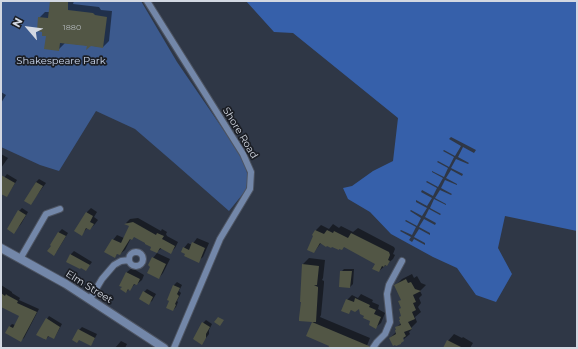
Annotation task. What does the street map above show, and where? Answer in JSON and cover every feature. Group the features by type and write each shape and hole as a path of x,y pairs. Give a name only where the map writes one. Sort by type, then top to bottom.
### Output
{"street":[{"name":"Shore Road","path":"147,1 243,154 251,172 250,189 220,239 174,348"},
{"path":"20,259 46,214 60,209"},
{"name":"Elm Street","path":"1,248 66,284 164,348"},
{"path":"90,299 102,279 114,265 122,261 129,260"},
{"path":"374,348 377,342 385,334 390,322 387,292 389,284 402,261"}],"green space":[{"name":"Shakespeare Park","path":"1,1 141,1 177,62 242,157 248,178 246,190 229,211 135,129 96,111 59,171 40,165 1,147"}],"shaded area":[{"path":"246,1 577,1 577,231 505,216 498,248 512,274 496,302 476,295 457,268 433,257 391,234 370,212 348,199 343,188 352,186 373,171 393,161 398,118 293,33 274,32"}],"pier":[{"path":"451,137 476,150 474,153 463,147 458,157 469,163 468,164 456,159 451,168 463,174 462,176 451,170 446,178 457,185 445,180 441,188 452,194 451,195 440,190 435,198 446,205 434,199 430,208 441,214 440,215 429,209 425,217 436,223 435,225 424,219 419,227 430,233 430,235 419,229 414,237 425,243 425,245 414,239 412,242 409,240 411,237 400,231 401,230 412,235 416,227 405,221 406,220 417,226 421,218 410,211 411,210 422,216 427,208 416,202 416,200 427,206 432,198 421,192 422,190 433,196 437,188 426,182 427,181 438,187 443,178 432,171 444,177 448,168 437,162 438,161 449,167 454,157 443,151 444,150 455,156 461,146 449,139"}],"building":[{"path":"50,1 68,1 68,10 93,13 95,15 107,17 103,48 91,46 86,50 87,46 60,43 59,51 44,49 46,36 42,36 42,32 37,31 38,17 48,18"},
{"path":"1,175 15,183 7,197 1,194"},
{"path":"36,182 43,186 31,205 24,201"},
{"path":"18,210 26,215 14,234 7,229"},
{"path":"86,212 93,216 90,222 94,224 90,230 86,228 82,236 74,231"},
{"path":"133,222 156,235 157,233 164,236 162,239 175,246 171,254 160,248 157,253 150,250 151,247 134,237 132,240 130,239 120,255 117,254 115,258 104,252 112,239 121,243 129,226 124,224"},
{"path":"315,230 324,234 327,230 333,233 334,231 348,238 351,233 389,252 390,255 388,260 390,261 387,266 382,266 379,272 372,269 375,264 344,247 342,250 339,250 332,247 326,247 320,243 314,253 307,250"},
{"path":"58,232 66,236 54,256 47,251"},
{"path":"192,242 205,248 199,263 184,256 185,254 181,252 183,247 189,250"},
{"path":"70,254 90,265 86,271 66,262"},
{"path":"152,257 166,264 159,279 147,273 150,267 148,265"},
{"path":"302,264 319,266 317,285 314,285 318,287 316,322 299,321"},
{"path":"340,271 352,271 350,288 339,287"},
{"path":"126,272 140,279 137,285 134,284 130,291 128,289 126,293 120,289 122,287 119,286"},
{"path":"406,279 408,283 411,282 415,289 421,291 413,295 416,302 413,303 416,310 412,312 415,319 408,322 412,329 404,332 406,336 403,338 404,341 401,344 393,346 389,338 396,334 395,327 401,325 399,320 399,317 401,316 399,309 401,308 398,301 401,300 394,285"},
{"path":"173,285 180,288 177,294 179,296 173,311 166,308 169,301 167,300"},
{"path":"143,291 153,297 149,305 139,299"},
{"path":"1,293 5,296 6,294 18,301 17,303 37,312 21,342 5,333 9,326 13,328 19,316 1,307"},
{"path":"355,298 370,305 369,307 376,310 374,314 381,317 376,329 369,325 370,321 363,318 364,316 360,314 359,309 355,312 351,310 349,314 341,311 346,299 354,302"},
{"path":"218,317 224,320 220,326 214,322"},
{"path":"46,318 60,327 54,339 48,336 46,340 36,335"},
{"path":"202,322 210,327 202,345 193,339"},
{"path":"312,322 369,346 369,348 328,348 329,346 306,336"},
{"path":"78,329 95,338 91,346 79,340 77,343 72,340"},
{"path":"447,340 463,348 443,348"}]}
